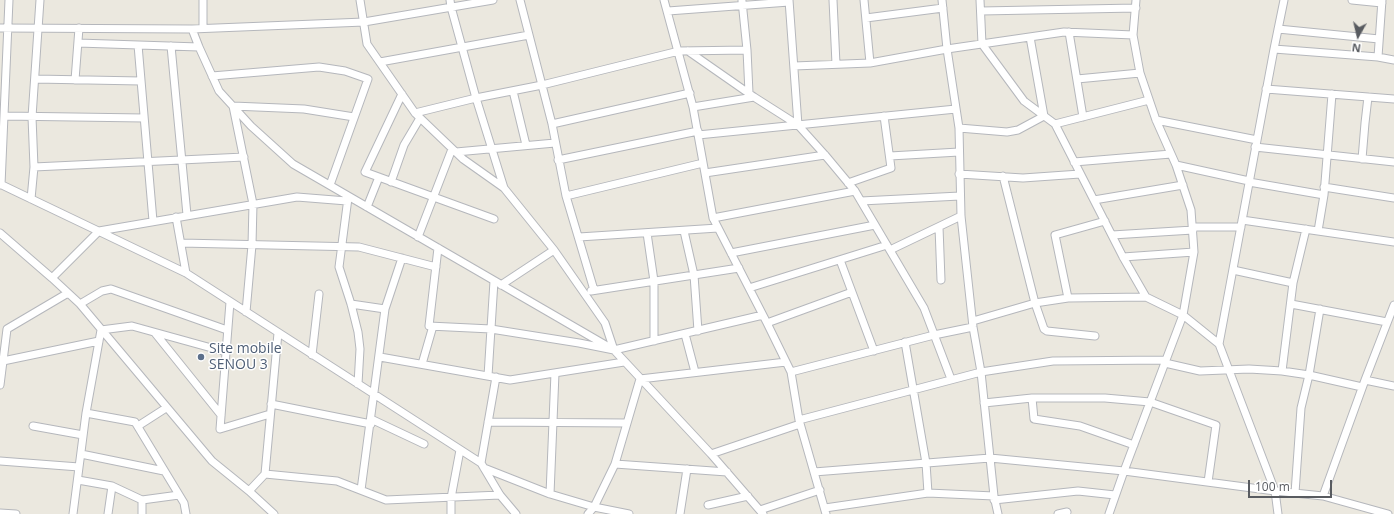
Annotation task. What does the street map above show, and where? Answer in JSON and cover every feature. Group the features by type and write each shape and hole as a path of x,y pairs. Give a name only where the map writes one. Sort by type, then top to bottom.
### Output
{"street":[{"path":"9,0 4,28 4,116 0,184 186,273 460,450 482,466 550,494 594,507 629,514"},
{"path":"31,199 34,167 32,117 40,0"},
{"path":"203,0 203,28"},
{"path":"360,0 367,44 402,94 418,116 463,159 504,188 554,250 605,323 614,350"},
{"path":"4,28 192,29 364,22 450,4 493,0"},
{"path":"520,0 552,124 566,196 594,290"},
{"path":"664,0 690,93 713,218 791,372 800,422 826,511 928,493 994,498 1078,491 1115,495"},
{"path":"834,0 836,64"},
{"path":"864,0 870,63"},
{"path":"942,0 947,49 959,128 958,152 961,216 973,324 981,372 994,498 998,514"},
{"path":"980,0 982,44 1024,101 1055,124 1123,257 1146,296"},
{"path":"1109,514 1183,315 1194,252 1191,210 1176,165 1156,120 1140,73 1133,35 1136,0"},
{"path":"1219,344 1284,0"},
{"path":"1352,0 1382,1 1378,57"},
{"path":"668,11 742,2 789,1 798,125"},
{"path":"742,2 751,95"},
{"path":"450,4 476,98 504,188"},
{"path":"866,18 943,8"},
{"path":"981,11 1136,8"},
{"path":"75,80 79,28"},
{"path":"192,29 219,91 251,126 293,164 330,185 348,198 367,207 614,350 711,454 762,512 820,490"},
{"path":"1278,29 1379,39"},
{"path":"794,66 870,63 947,49 1069,32 1133,35"},
{"path":"1069,32 1083,117"},
{"path":"380,62 529,35"},
{"path":"1030,37 1044,116"},
{"path":"78,43 199,47"},
{"path":"138,45 153,221"},
{"path":"171,46 187,215"},
{"path":"391,182 404,145 418,116 476,98 542,85 679,51 747,50"},
{"path":"1274,50 1378,57 1394,60"},
{"path":"688,51 751,95 798,125 855,191 924,308 951,379"},
{"path":"212,76 319,67 345,71 368,79 330,185"},
{"path":"1076,79 1140,73"},
{"path":"35,79 141,81"},
{"path":"1266,89 1394,99"},
{"path":"513,91 526,145"},
{"path":"552,124 690,93"},
{"path":"402,94 365,172 494,219"},
{"path":"1318,231 1324,191 1332,94"},
{"path":"693,107 751,95"},
{"path":"1362,159 1368,97"},
{"path":"1055,124 1149,100"},
{"path":"233,106 304,109 354,117"},
{"path":"233,106 253,204 252,245 246,312"},
{"path":"558,160 698,133 798,125 956,109"},
{"path":"4,116 144,118"},
{"path":"848,183 891,168 884,116"},
{"path":"959,128 1007,132 1018,130 1044,116"},
{"path":"1156,120 1256,144 1327,155 1394,162"},
{"path":"454,150 555,143"},
{"path":"418,237 454,150"},
{"path":"890,156 958,152"},
{"path":"1074,162 1171,154"},
{"path":"705,172 825,155"},
{"path":"34,167 244,157"},
{"path":"566,196 703,163"},
{"path":"1176,165 1249,182 1394,198"},
{"path":"959,174 1022,178 1080,174"},
{"path":"1003,176 1034,304 1044,328 1047,331 1095,336"},
{"path":"367,207 379,177"},
{"path":"1094,200 1183,185"},
{"path":"713,218 855,191"},
{"path":"861,201 960,196"},
{"path":"52,278 99,231 297,197 348,198"},
{"path":"348,198 339,267 358,332 360,350 358,384"},
{"path":"749,288 840,260 889,248 961,216"},
{"path":"176,217 186,273"},
{"path":"1068,298 1055,235 1105,221"},
{"path":"1112,235 1241,224 1306,229 1394,242"},
{"path":"731,253 875,225"},
{"path":"939,227 941,280"},
{"path":"578,237 718,228"},
{"path":"1282,371 1293,283 1306,229"},
{"path":"684,231 694,275 698,331"},
{"path":"0,233 80,304 212,461 249,491 274,514"},
{"path":"647,233 654,281 654,341"},
{"path":"181,243 359,247 436,267"},
{"path":"438,248 429,326 491,330 579,342 614,350 763,315"},
{"path":"501,285 554,250"},
{"path":"1123,257 1194,252"},
{"path":"361,490 375,395 385,309 402,258"},
{"path":"840,260 874,351"},
{"path":"583,292 739,268"},
{"path":"1233,270 1293,283"},
{"path":"488,376 494,281"},
{"path":"80,304 102,291 111,289 227,330"},
{"path":"767,322 852,292"},
{"path":"0,385 7,329 68,293"},
{"path":"312,355 319,294"},
{"path":"791,372 934,335 1034,304 1068,298 1146,296 1183,315 1219,344 1275,492 1278,514"},
{"path":"230,302 220,429 270,414"},
{"path":"351,304 385,309"},
{"path":"1291,304 1390,319"},
{"path":"1323,496 1362,387 1390,319 1394,305"},
{"path":"1295,493 1301,408 1320,309"},
{"path":"101,330 132,326 226,352"},
{"path":"422,364 433,326"},
{"path":"73,514 86,413 101,330"},
{"path":"155,332 221,415"},
{"path":"249,491 265,474 278,333"},
{"path":"685,334 696,372"},
{"path":"3,361 99,341"},
{"path":"905,342 926,463 928,493"},
{"path":"380,357 510,380 624,362"},
{"path":"711,454 800,422 951,379 981,372 1053,361 1166,361 1200,371 1249,369 1282,371 1362,387"},
{"path":"640,379 786,362"},
{"path":"550,494 556,373"},
{"path":"496,378 482,466 500,495 516,514"},
{"path":"588,514 594,507 615,464 640,379"},
{"path":"1365,380 1394,386"},
{"path":"984,403 1032,398 1105,398 1150,402 1216,425 1208,482"},
{"path":"1032,398 1034,419 1080,426 1134,445"},
{"path":"271,404 371,422 424,444"},
{"path":"138,426 166,408"},
{"path":"86,413 135,422 184,503 186,514"},
{"path":"488,422 627,423"},
{"path":"33,426 84,436"},
{"path":"451,514 451,498 460,450"},
{"path":"81,454 164,471"},
{"path":"814,472 990,458 1124,471 1275,492 1323,496 1388,514"},
{"path":"0,461 79,467"},
{"path":"615,464 727,472"},
{"path":"680,514 687,469"},
{"path":"265,474 337,481 386,500 500,495"},
{"path":"78,480 112,486 142,500 179,495"},
{"path":"108,514 112,486"},
{"path":"708,505 748,496"},
{"path":"142,500 142,514"},
{"path":"1058,514 1067,512"},
{"path":"0,513 16,514"}],"place":[{"name":"Site mobile SENOU 3","path":"201,357"}]}
